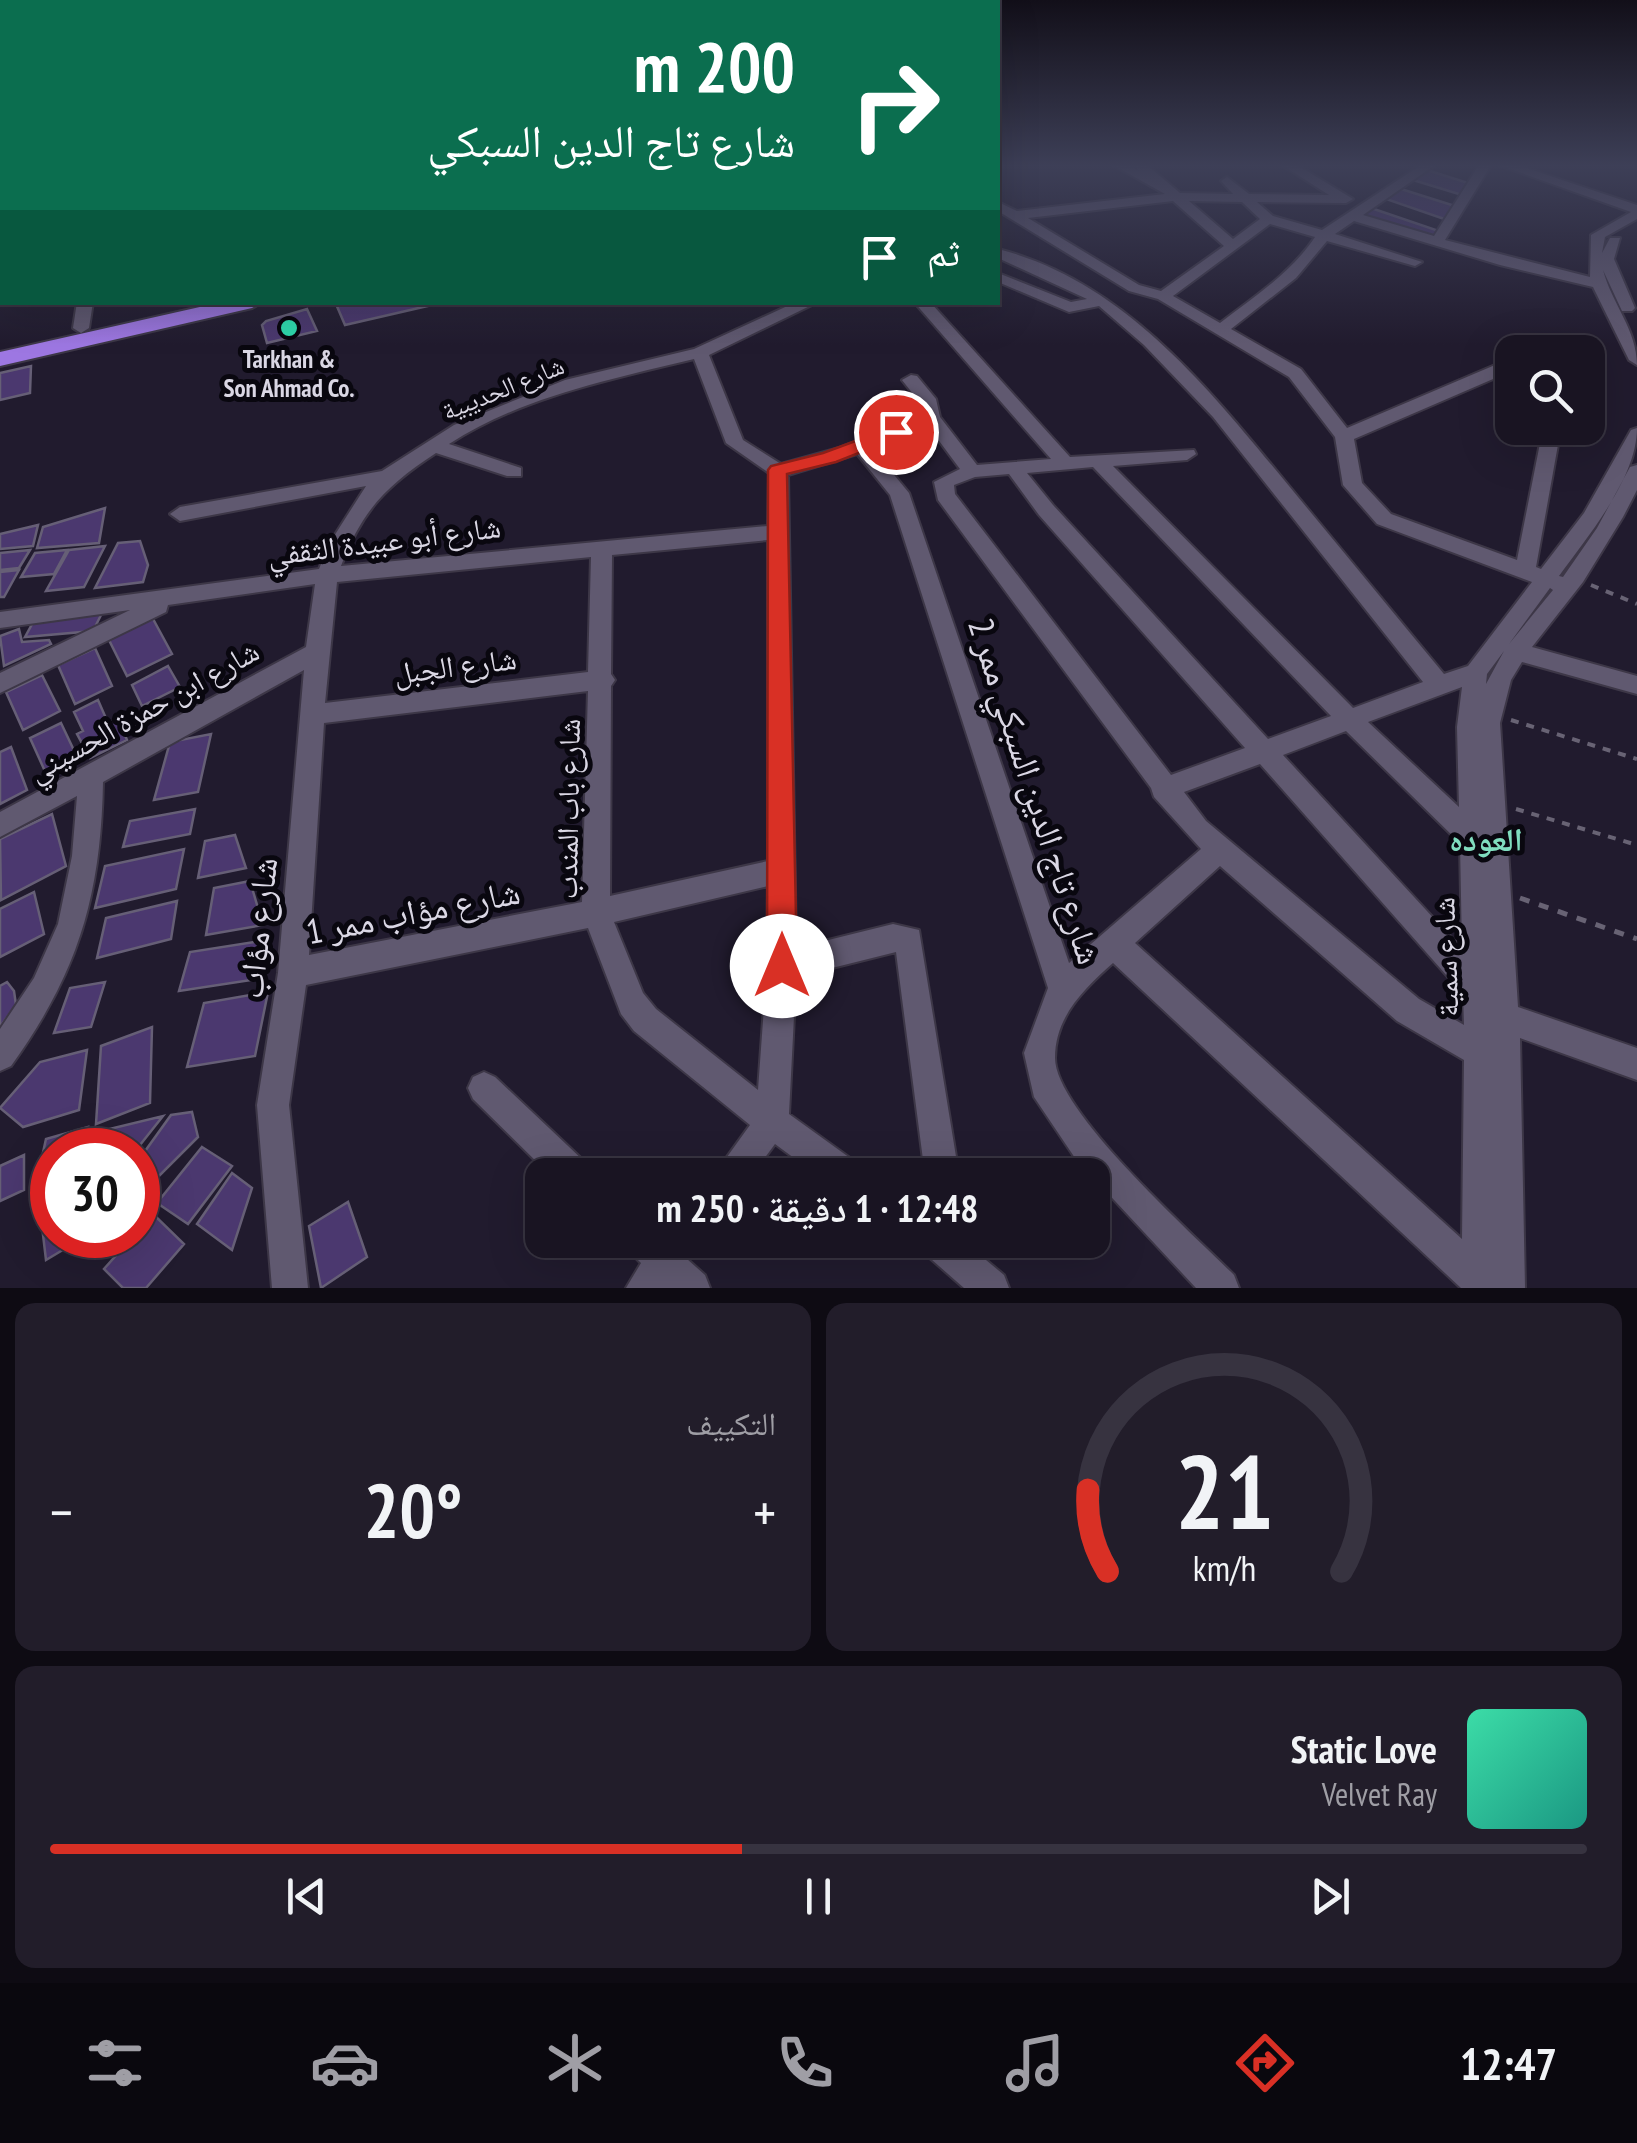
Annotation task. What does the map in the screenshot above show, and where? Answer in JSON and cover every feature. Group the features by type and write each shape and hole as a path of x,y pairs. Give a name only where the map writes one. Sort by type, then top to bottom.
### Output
{"highway":[{"path":"0,359 187,305"},
{"path":"0,346 82,328 124,325 235,305"}],"street":[{"path":"1027,225 1134,288 1163,296 1223,328 1295,373 1344,436 1353,484 1384,519 1553,579 1552,445"},
{"path":"1208,225 1233,246"},
{"path":"1163,296 1260,225"},
{"path":"1286,225 1414,262"},
{"path":"1223,328 1262,298 1314,250 1322,237 1340,225"},
{"path":"1391,225 1437,242 1597,283"},
{"path":"1437,242 1448,225"},
{"path":"1616,225 1598,236 1592,260 1597,283 1637,360"},
{"path":"1635,321 1607,259 1619,236 1637,226"},
{"path":"1000,254 1101,300 1150,342 1220,414 1440,686"},
{"path":"1000,277 1070,307 1101,300"},
{"path":"82,328 86,305"},
{"name":"شارع الحديبية","path":"327,574 352,520 388,476 432,446 488,415 543,394 700,354 754,325 804,305"},
{"path":"924,305 1065,463"},
{"path":"700,354 734,443 778,470 860,446 932,418"},
{"path":"1344,436 1495,372"},
{"path":"911,380 926,397 932,418 972,471"},
{"name":"شارع سمية","path":"1488,1285 1503,1017 1488,713 1495,684 1619,472 1637,434"},
{"path":"432,446 514,472"},
{"name":"شارع تاج الدين السبكي ممر 2","path":"860,446 899,492 1063,988 1040,1052 1043,1080 1053,1100 1098,1158 1222,1288"},
{"path":"1187,454 972,471 944,482 946,495 1163,789 1218,851 1408,1010 1480,1052"},
{"path":"1098,461 1348,718 1473,838"},
{"path":"1013,467 1046,510 1478,988"},
{"path":"744,1158 772,1122 782,966 778,470"},
{"name":"شارع سمية","path":"1488,1285 1469,728 1476,672 1637,472"},
{"path":"180,514 388,476"},
{"name":"شارع أبو عبيدة الثقفي","path":"0,620 327,574 776,532"},
{"name":"شارع باب المندب","path":"602,546 603,680 596,912 632,1002 645,1020 822,1158"},
{"name":"شارع مؤاب","path":"290,1288 273,1105 293,973 327,574"},
{"path":"0,684 178,596"},
{"path":"1516,650 1637,685"},
{"name":"شارع ابن حمزة الحسيني","path":"0,825 318,652"},
{"path":"1163,789 1476,672"},
{"name":"شارع الجبل","path":"315,714 603,680"},
{"path":"0,1056 39,1000 66,949 83,892 90,838 90,776"},
{"path":"1063,988 1218,851"},
{"name":"شارع مؤاب ممر 1","path":"293,973 782,870"},
{"path":"782,966 894,938 909,940 940,1158"},
{"path":"1114,944 1488,1285"},
{"path":"1503,1017 1637,1064"},
{"path":"484,1088 556,1158"},
{"path":"658,1258 692,1288"},
{"path":"961,1258 991,1288"}],"path":[{"path":"1553,579 1637,604"},
{"path":"1488,713 1637,759"},
{"path":"1492,802 1637,845"},
{"path":"1496,890 1637,938"}],"building":[{"path":"1393,225 1422,225 1439,231 1434,237"},
{"path":"336,305 432,305 345,325"},
{"name":"Tarkhan & Son Ahmad Co.","path":"307,309 317,331 267,343 262,325 266,321"},
{"path":"31,366 30,393 0,400 0,373"},
{"path":"105,508 99,543 37,548 43,527"},
{"path":"38,525 33,546 0,549 0,534"},
{"path":"140,541 148,565 143,582 95,588 118,543"},
{"path":"105,546 84,587 46,591 69,550"},
{"path":"30,550 19,568 0,570 0,553"},
{"path":"67,550 54,574 21,577 35,553"},
{"path":"19,570 4,597 0,597 0,572"},
{"path":"103,611 93,631 25,637 36,617"},
{"path":"152,617 172,654 127,676 108,638"},
{"path":"19,629 22,642 49,640 51,644 4,666 0,636"},
{"path":"95,648 112,686 75,704 58,665"},
{"path":"168,666 180,687 142,706 132,685"},
{"path":"42,675 60,711 23,730 6,692"},
{"path":"98,700 108,723 118,719 127,740 90,758 77,734 83,731 74,712"},
{"path":"61,723 79,761 48,778 30,738"},
{"path":"211,734 198,792 154,800 170,742"},
{"path":"11,747 27,790 0,804 0,752"},
{"path":"195,809 190,834 123,847 130,821"},
{"path":"52,814 66,866 1,900 0,839"},
{"path":"235,835 246,868 198,878 205,841"},
{"path":"184,849 176,889 95,908 105,866"},
{"path":"250,881 263,925 206,935 214,888"},
{"path":"34,892 44,934 0,957 0,909"},
{"path":"177,901 171,939 97,958 106,918"},
{"path":"267,940 258,979 179,991 190,952"},
{"path":"7,982 14,991 16,1005 0,1027 0,986"},
{"path":"105,982 91,1027 54,1033 70,988"},
{"path":"268,992 255,1056 187,1067 204,1003"},
{"path":"152,1027 150,1103 96,1124 101,1046"},
{"path":"87,1050 79,1110 23,1127 0,1108 40,1062"},
{"path":"192,1112 198,1137 160,1175 160,1130 171,1115"},
{"path":"163,1116 153,1128 114,1128"},
{"path":"202,1147 232,1166 188,1224 160,1205 160,1199"},
{"path":"24,1155 24,1190 0,1201 0,1166"},
{"path":"232,1173 252,1188 232,1250 197,1224"},
{"path":"348,1202 367,1257 321,1288 309,1226"},
{"path":"160,1221 184,1244 146,1288 123,1288 104,1269 114,1258 160,1258"}],"place":[{"name":"Tarkhan & Son Ahmad Co.","path":"289,328"}],"district":[{"name":"العوده","path":"1486,839"}],"route":[{"path":"782,966 778,470 829,458 896,432"}]}
